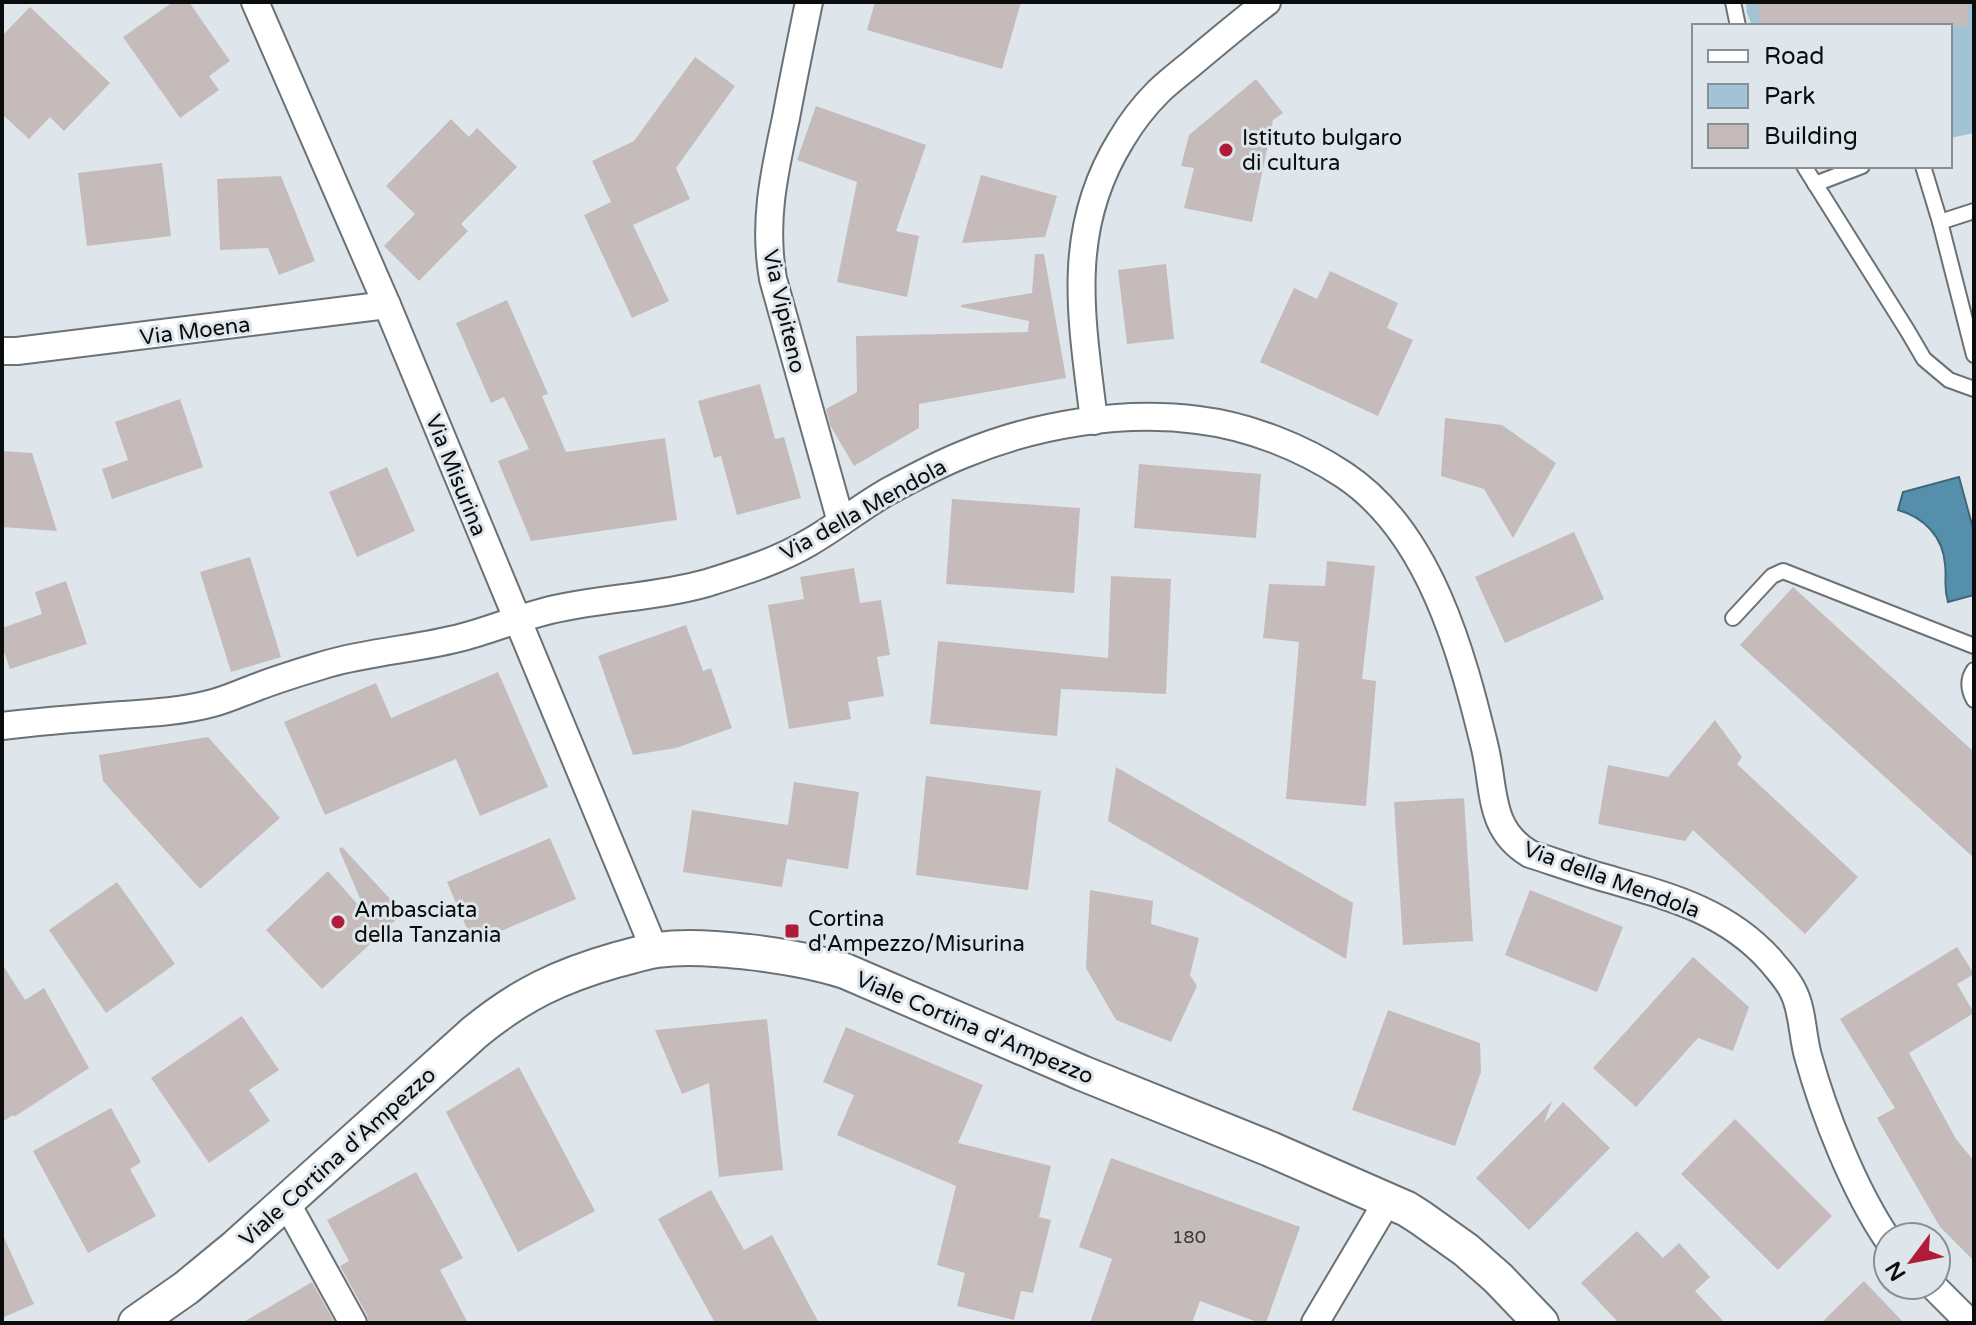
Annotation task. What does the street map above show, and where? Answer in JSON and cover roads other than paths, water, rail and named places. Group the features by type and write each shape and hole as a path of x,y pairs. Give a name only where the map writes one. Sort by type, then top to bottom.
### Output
{"street":[{"name":"Via Misurina","path":"255,2 387,305 655,951"},
{"name":"Via Vipiteno","path":"809,2 772,186 769,255 841,522"},
{"path":"1094,421 1082,320 1081,275 1084,233 1109,159 1131,124 1157,93 1267,2"},
{"name":"Via Moena","path":"2,351 387,305"},
{"name":"Via della Mendola","path":"2,726 155,713 213,703 330,663 463,638 547,611 700,585 755,568 808,543 884,494 961,455 1018,435 1094,421 1134,418 1197,420 1266,437 1305,453 1343,474 1368,493 1384,510 1426,574 1457,647 1485,750 1498,820 1516,846 1530,854 1657,893 1703,911 1746,937 1785,978 1798,1005 1807,1053 1823,1103 1864,1199 1877,1221"},
{"name":"Viale Cortina d'Ampezzo","path":"136,1323 186,1288 237,1246 475,1032 510,1005 532,991 605,963 655,951 699,948 804,959 845,971 1388,1200 1421,1218 1466,1250 1541,1323"},
{"path":"1315,1323 1388,1200"},
{"path":"286,1202 353,1323"},
{"path":"1948,1301 1970,1323"}],"lane":[{"path":"1733,2 1738,24"},
{"path":"1805,168 1924,359 1949,380 1974,389"},
{"path":"1815,184 1857,168"},
{"path":"1924,168 1974,355"},
{"path":"1940,222 1974,211"},
{"path":"1733,618 1772,576 1783,571 1974,646"},
{"path":"1974,670 1969,691 1974,700"}],"place":[{"name":"Istituto bulgaro di cultura","path":"1226,150"},
{"name":"Ambasciata della Tanzania","path":"338,922"},
{"name":"Cortina d'Ampezzo/Misurina","path":"792,931"}]}
